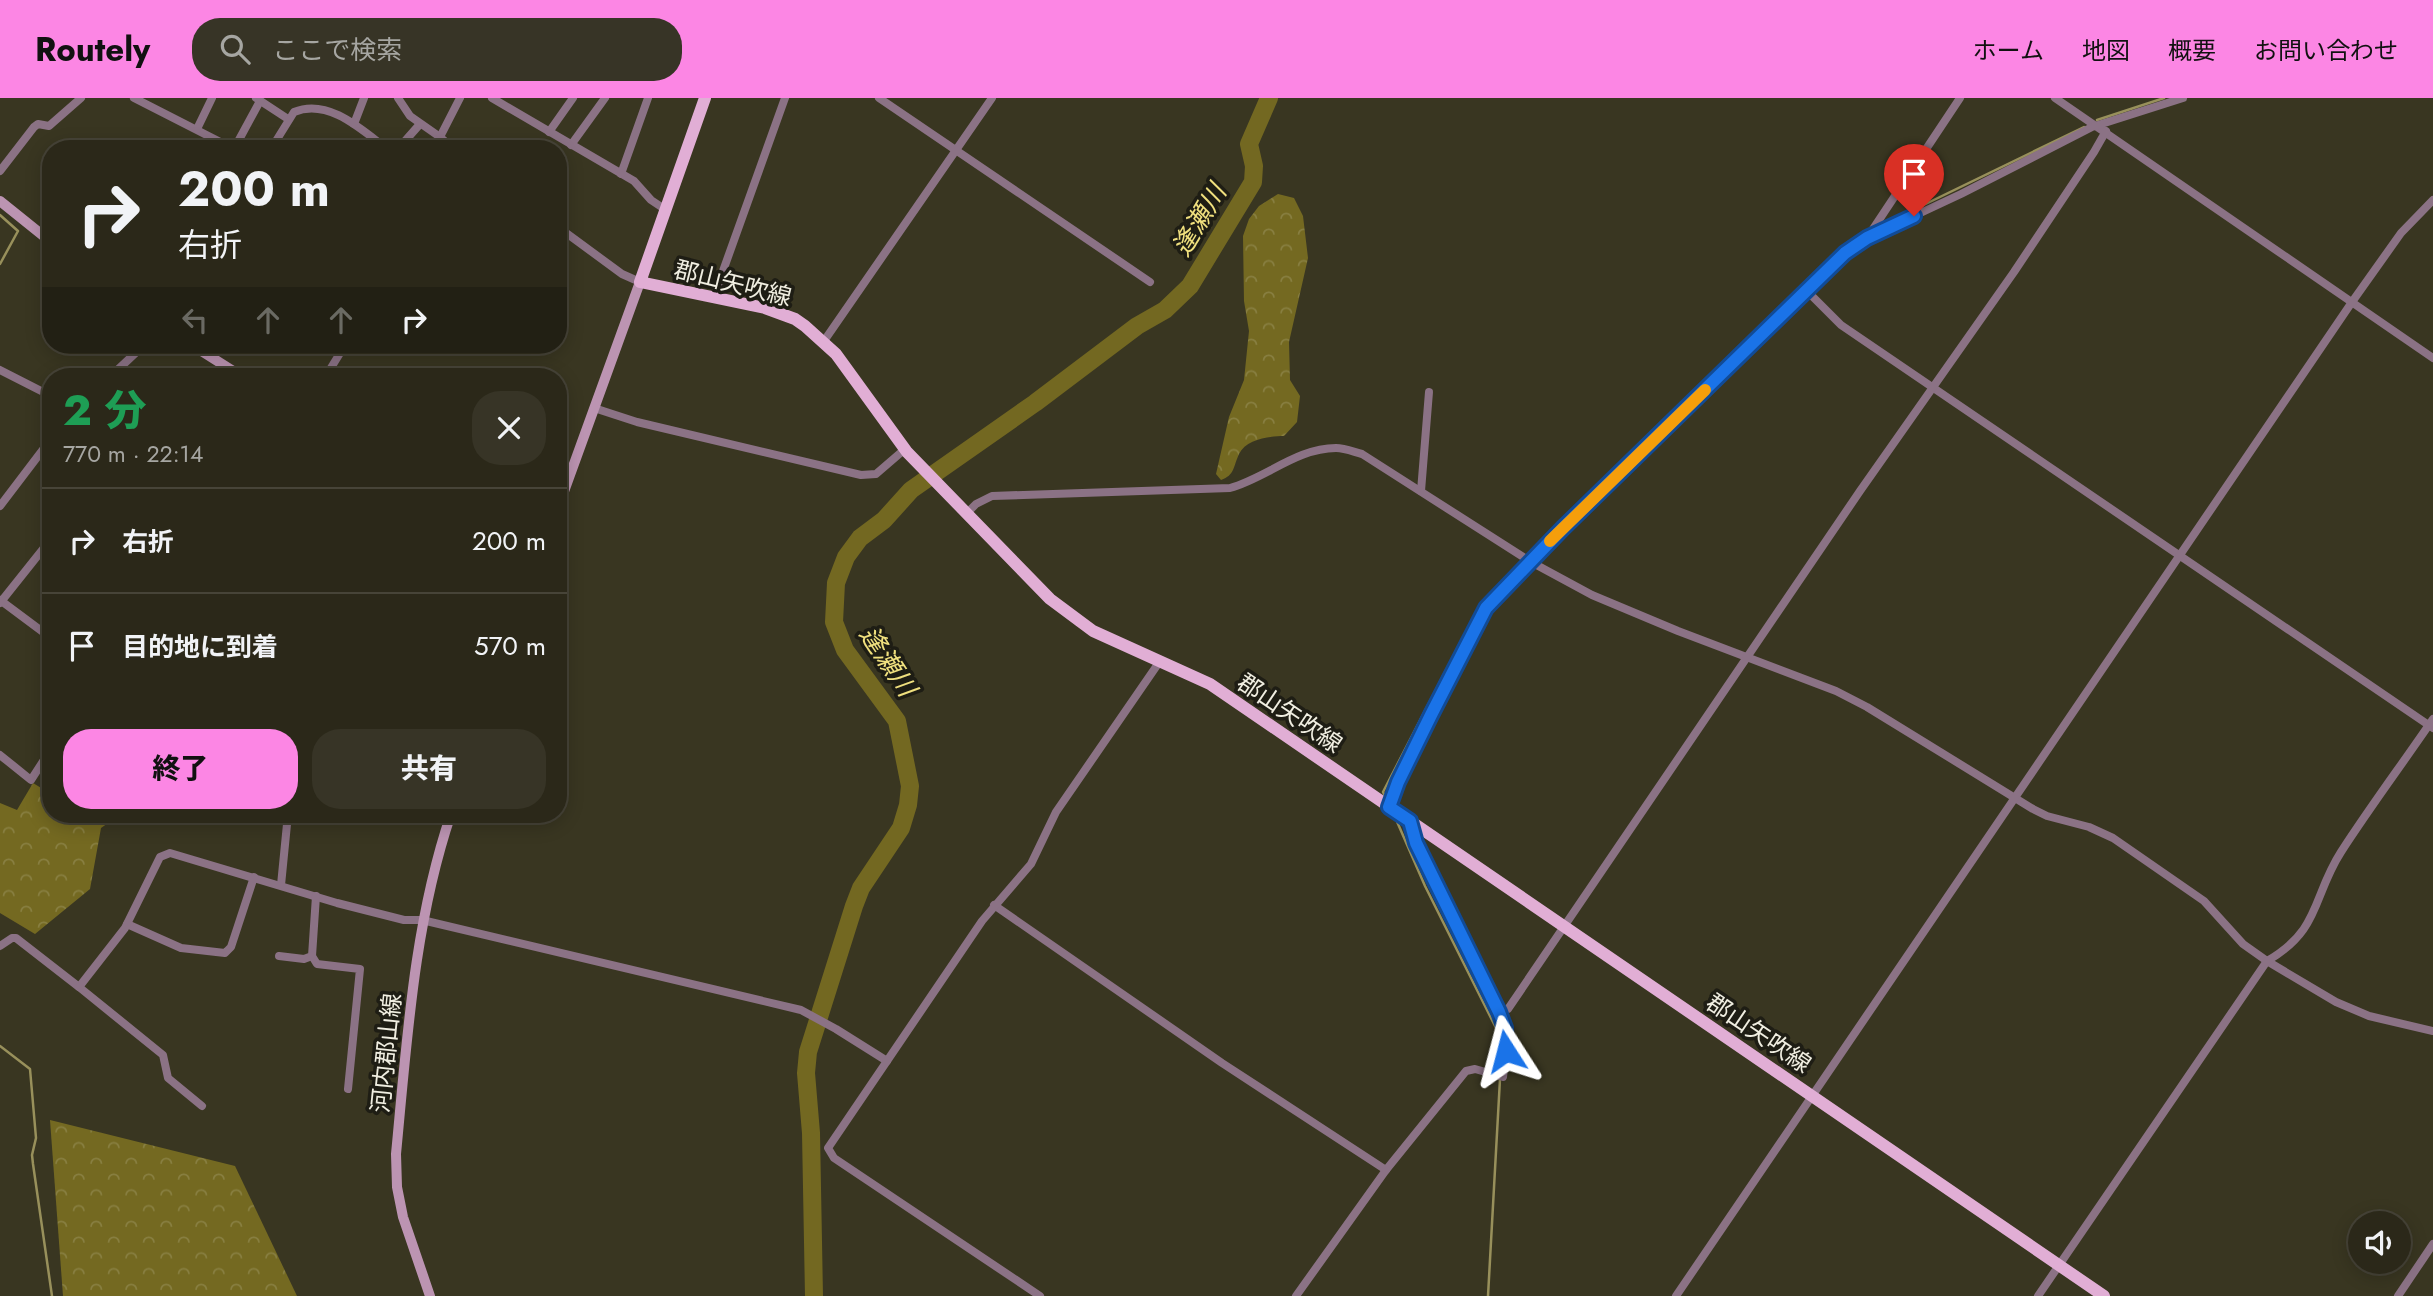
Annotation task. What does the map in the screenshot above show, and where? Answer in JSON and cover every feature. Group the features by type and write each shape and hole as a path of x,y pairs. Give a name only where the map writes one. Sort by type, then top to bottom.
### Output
{"main road":[{"name":"郡山矢吹線","path":"705,98 640,282 714,296 782,314 805,326 824,341 846,367 906,451 1034,584 1072,617 1111,640 1210,684 2104,1296"},
{"path":"0,201 42,235"},
{"path":"567,483 640,282"},
{"path":"216,354 232,368"},
{"name":"河内郡山線","path":"430,1296 403,1217 397,1187 397,1154 422,920 448,823"}],"street":[{"path":"0,171 34,127 38,124 49,126 81,98"},
{"path":"134,98 217,140"},
{"path":"197,129 212,98"},
{"path":"354,124 364,98"},
{"path":"398,98 405,111 444,140"},
{"path":"440,137 460,98"},
{"path":"492,98 563,140"},
{"path":"549,132 573,98"},
{"path":"571,145 604,98"},
{"path":"621,174 648,98"},
{"path":"714,296 785,98"},
{"path":"879,98 1150,282"},
{"path":"824,341 992,98"},
{"path":"1867,238 1960,98"},
{"path":"2055,98 2433,358"},
{"path":"1389,807 1416,746 1486,608 1845,253 1867,238 2097,125 2183,98"},
{"path":"238,140 258,99 288,119"},
{"path":"276,140 288,119 298,110 317,107 354,124 375,140"},
{"path":"406,140 420,124"},
{"path":"1499,1012 1508,1009 1860,491 1935,387 2106,131"},
{"path":"567,143 641,186 647,197 666,210"},
{"path":"1676,1296 2352,302 2401,233 2433,200"},
{"path":"567,234 622,274 640,282"},
{"path":"1807,291 1841,325 2432,724 2335,862 2312,918 2300,936 2267,961 2038,1296"},
{"path":"122,368 135,354"},
{"path":"0,370 42,391"},
{"path":"1420,491 1429,393"},
{"path":"594,408 637,422 861,475 876,474 906,451"},
{"path":"966,514 976,504 992,496 1230,488 1243,485 1303,455 1339,447 1363,454 1531,562 1592,595 1836,691 2047,816 2089,827 2113,838 2204,901 2238,939 2267,961 2354,1012 2433,1031"},
{"path":"0,506 42,451"},
{"path":"42,550 0,601 42,631"},
{"path":"1040,1296 831,1156 828,1148 994,905 1020,880 1031,864 1056,812 1160,661"},
{"path":"0,755 31,780 42,763"},
{"path":"1296,1296 1386,1170 1466,1071 1475,1069 1503,1077 1506,1037 1499,1012 1416,843 1410,821"},
{"path":"281,885 287,823"},
{"path":"79,987 127,924 160,857 165,853 176,854 404,920 422,920 801,1010 836,1028 887,1061"},
{"path":"127,924 181,948 225,953 233,941 254,877"},
{"path":"316,896 312,957 317,964 360,970 348,1089"},
{"path":"994,905 1222,1063 1386,1170"},
{"path":"0,946 16,938 79,987 163,1055 168,1078 202,1106"},
{"path":"279,956 304,959 312,957"},
{"path":"2398,1296 2433,1244"}],"green space":[{"path":"1278,194 1294,198 1303,216 1308,258 1289,342 1290,380 1300,396 1297,422 1284,436 1265,438 1247,445 1239,454 1231,473 1221,480 1216,474 1229,417 1244,380 1249,331 1244,301 1243,236 1249,219 1259,206"},
{"path":"33,783 42,788 42,823 108,823 101,828 90,889 35,934 0,913 0,803 17,810"},
{"path":"50,1120 235,1166 297,1296 63,1296"}],"waterway":[{"name":"逢瀬川","path":"814,1296 811,1133 806,1073 808,1052 854,906 861,888 901,828 910,786 897,721 845,650 834,622 836,583 846,557 860,538 884,520 911,490 1035,403 1137,326 1165,310 1190,286 1253,182 1254,166 1249,144 1269,98"},
{"path":"2097,120 2164,98"},
{"path":"1878,227 2084,127"},
{"path":"0,215 18,231 0,264"},
{"path":"1807,282 1843,246 1857,238"},
{"path":"1386,798 1383,792 1472,620 1487,598 1796,293"},
{"path":"1395,817 1425,886 1502,1040 1501,1062"},
{"path":"0,1046 30,1069 36,1138 32,1155 52,1296"},
{"path":"1488,1296 1500,1079"}],"slow traffic":[{"path":"1550,541 1705,390"}],"route":[{"path":"1506,1051 1505,1028 1499,1012 1416,843 1410,821 1389,807 1398,782 1486,608 1563,528 1845,253 1867,238 1914,216"}]}
